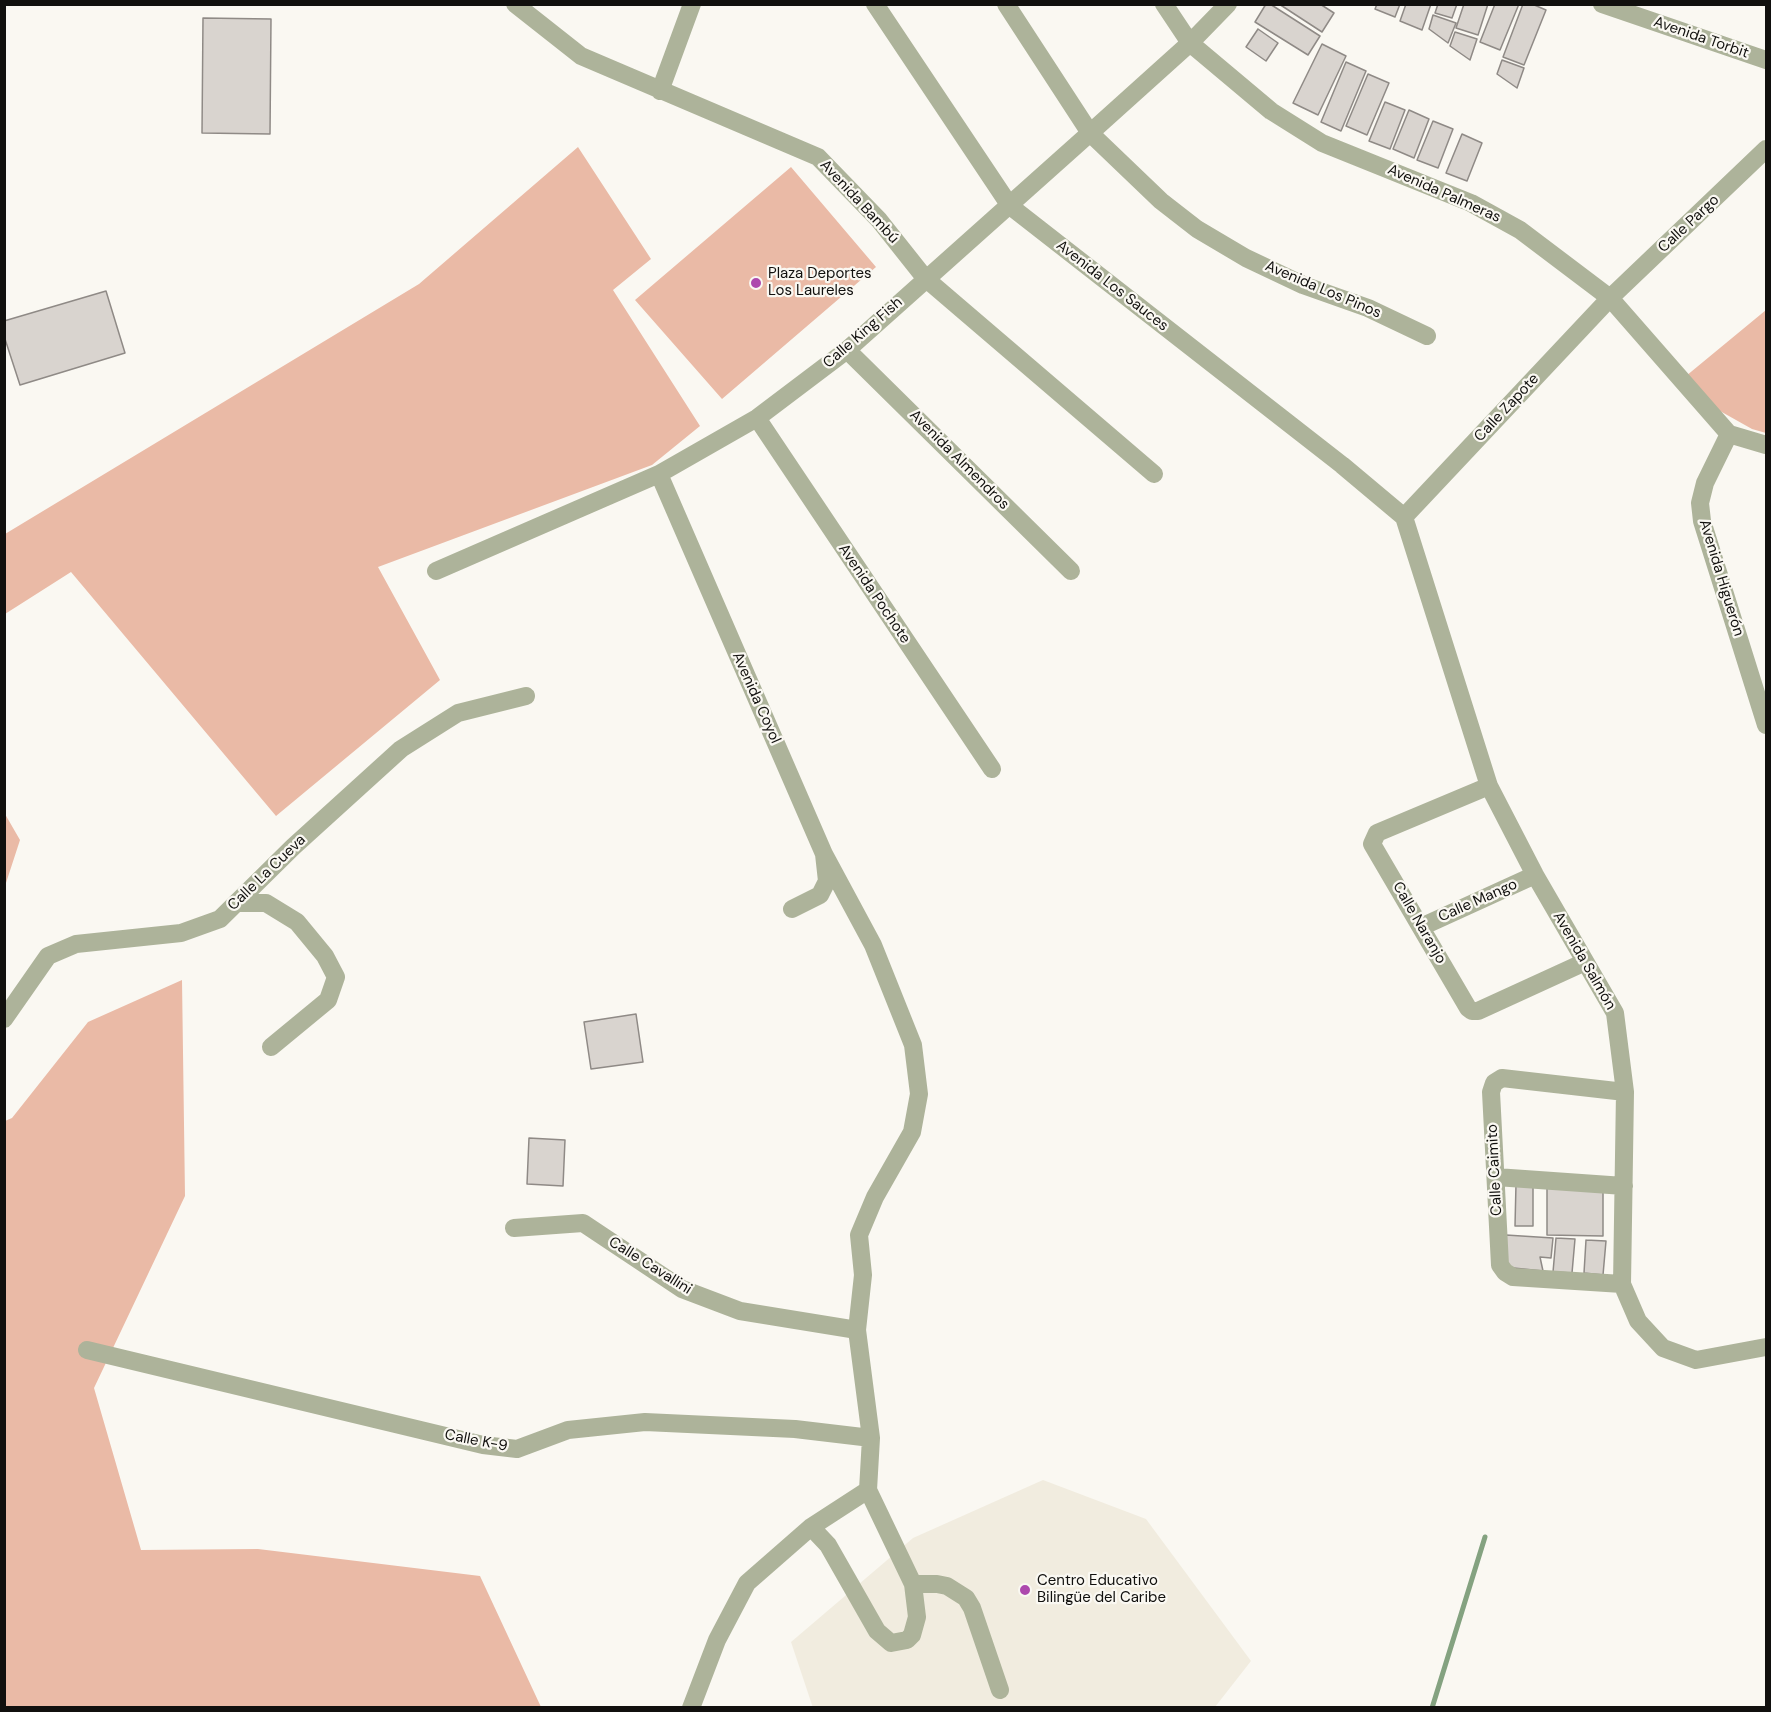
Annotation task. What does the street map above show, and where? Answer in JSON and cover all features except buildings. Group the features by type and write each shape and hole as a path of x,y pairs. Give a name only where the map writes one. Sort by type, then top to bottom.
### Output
{"street":[{"name":"Avenida Bambú","path":"515,4 581,56 818,157 879,220 925,278 1154,474"},
{"path":"660,91 692,4"},
{"name":"Avenida Los Sauces","path":"875,4 1010,206 1342,465 1404,517"},
{"name":"Avenida Los Pinos","path":"1006,4 1090,133 1161,201 1197,229 1246,258 1303,285 1368,308 1427,336"},
{"name":"Avenida Palmeras","path":"1164,4 1190,43 1271,111 1322,143 1471,203 1520,230 1610,298 1729,434"},
{"name":"Calle King Fish","path":"436,571 659,474 757,418 847,350 1190,43 1228,4"},
{"name":"Avenida Torbit","path":"1602,4 1767,60"},
{"name":"Calle Pargo","path":"1610,298 1763,161"},
{"name":"Calle Zapote","path":"1404,517 1610,298"},
{"name":"Avenida Almendros","path":"847,350 1071,571"},
{"name":"Avenida Pochote","path":"757,418 992,769"},
{"path":"1729,434 1767,445"},
{"name":"Avenida Higuerón","path":"1729,434 1705,483 1701,503 1702,521 1767,725"},
{"name":"Avenida Coyol","path":"659,474 824,854 827,881 820,895 792,909"},
{"name":"Avenida Salmón","path":"1404,517 1489,786 1535,875 1615,1013 1625,1092 1622,1284 1638,1321 1662,1348 1696,1360 1767,1347"},
{"name":"Calle La Cueva","path":"4,1018 48,956 76,944 181,933 220,918 293,847 401,749 458,713 526,696"},
{"name":"Calle Naranjo","path":"1489,786 1377,833 1372,844 1468,1008 1472,1011 1478,1011 1585,962"},
{"path":"811,1527 828,1545 877,1631 891,1643 907,1640 912,1635 917,1617 913,1584 868,1490 871,1438 857,1330 863,1275 859,1235 875,1197 912,1132 919,1094 913,1045 873,945 824,854"},
{"name":"Calle Mango","path":"1421,927 1535,875"},
{"path":"236,903 266,903 297,922 325,956 336,977 328,1000 271,1047"},
{"name":"Calle Caimito","path":"1622,1284 1513,1277 1500,1265 1491,1092 1494,1083 1502,1078 1625,1092"},
{"path":"1496,1177 1624,1186"},
{"name":"Calle Cavallini","path":"514,1228 583,1224 682,1289 740,1311 857,1330"},
{"name":"Calle K-9","path":"87,1350 483,1445 517,1449 568,1430 645,1422 783,1428 871,1438"},
{"path":"691,1707 717,1641 747,1583 811,1527 868,1490"},
{"path":"913,1584 947,1586 966,1598 972,1608 1000,1690"}],"shaded area":[{"path":"578,147 651,259 613,290 700,426 652,465 378,567 440,680 276,816 71,572 5,614 5,534 419,284"},
{"name":"Plaza Deportes Los Laureles","path":"791,167 876,267 722,399 635,300"},
{"path":"1766,310 1766,433 1752,429 1720,411 1686,376"},
{"path":"5,814 20,840 5,886"},
{"path":"182,980 185,1196 94,1388 141,1550 258,1549 480,1576 541,1707 5,1708 5,1121 12,1118 88,1022"},
{"name":"Centro Educativo Bilingüe del Caribe","path":"1043,1480 1146,1519 1251,1661 1215,1707 813,1708 791,1642 913,1538"}],"waterway":[{"path":"1432,1708 1485,1537"}],"place":[{"name":"Plaza Deportes Los Laureles","path":"756,283"},
{"name":"Centro Educativo Bilingüe del Caribe","path":"1025,1590"}]}
